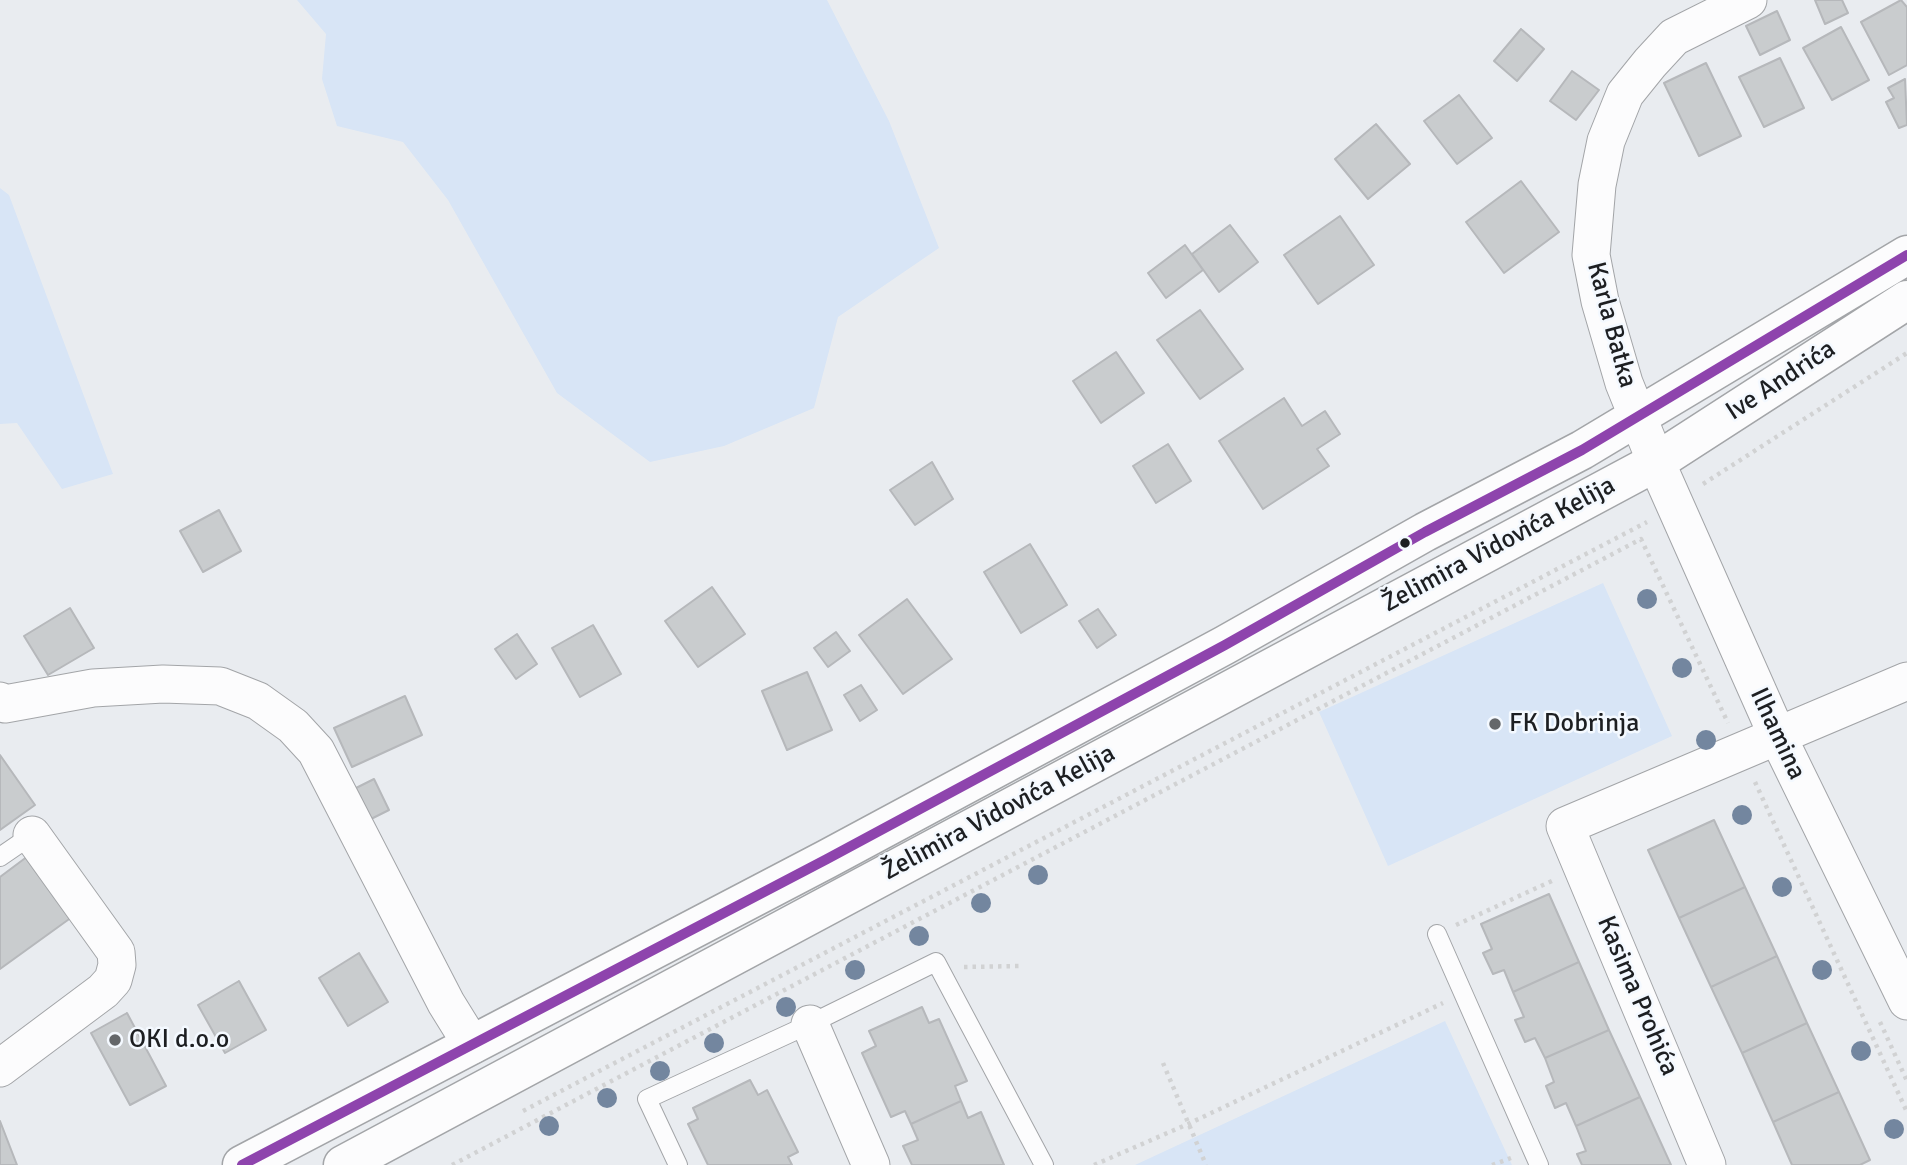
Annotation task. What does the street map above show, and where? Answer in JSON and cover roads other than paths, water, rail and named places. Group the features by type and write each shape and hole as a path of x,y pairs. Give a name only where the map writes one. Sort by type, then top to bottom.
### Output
{"main road":[{"name":"Ive Andrića","path":"1639,416 1907,256"},
{"name":"Ive Andrića","path":"1656,462 1907,300"},
{"name":"Želimira Vidovića Kelija","path":"242,1165 952,792 1225,645 1425,532 1582,450 1639,416"},
{"name":"Želimira Vidovića Kelija","path":"343,1165 1656,462"}],"street":[{"name":"Karla Batka","path":"1656,462 1617,360 1600,301 1591,255 1597,185 1606,141 1625,94 1650,63 1674,37 1748,0"},
{"name":"Ilhamina","path":"1656,462 1661,513 1778,737 1893,1010"},
{"path":"1778,737 1907,681"},
{"path":"0,701 5,704 93,688 163,684 220,685 258,701 293,726 316,751 446,1003 472,1045"},
{"name":"Kasima Prohića","path":"1707,1165 1565,826 1778,737"},
{"path":"0,1068 103,991 113,980 117,965 116,952 32,835"},
{"path":"810,1024 871,1165"}],"lane":[{"path":"0,857 32,835"},
{"path":"1437,934 1539,1165"},
{"path":"678,1165 647,1099 936,962 1044,1165"}],"place":[{"name":"FK Dobrinja","path":"1495,724"},
{"name":"OKI d.o.o","path":"115,1040"}]}
